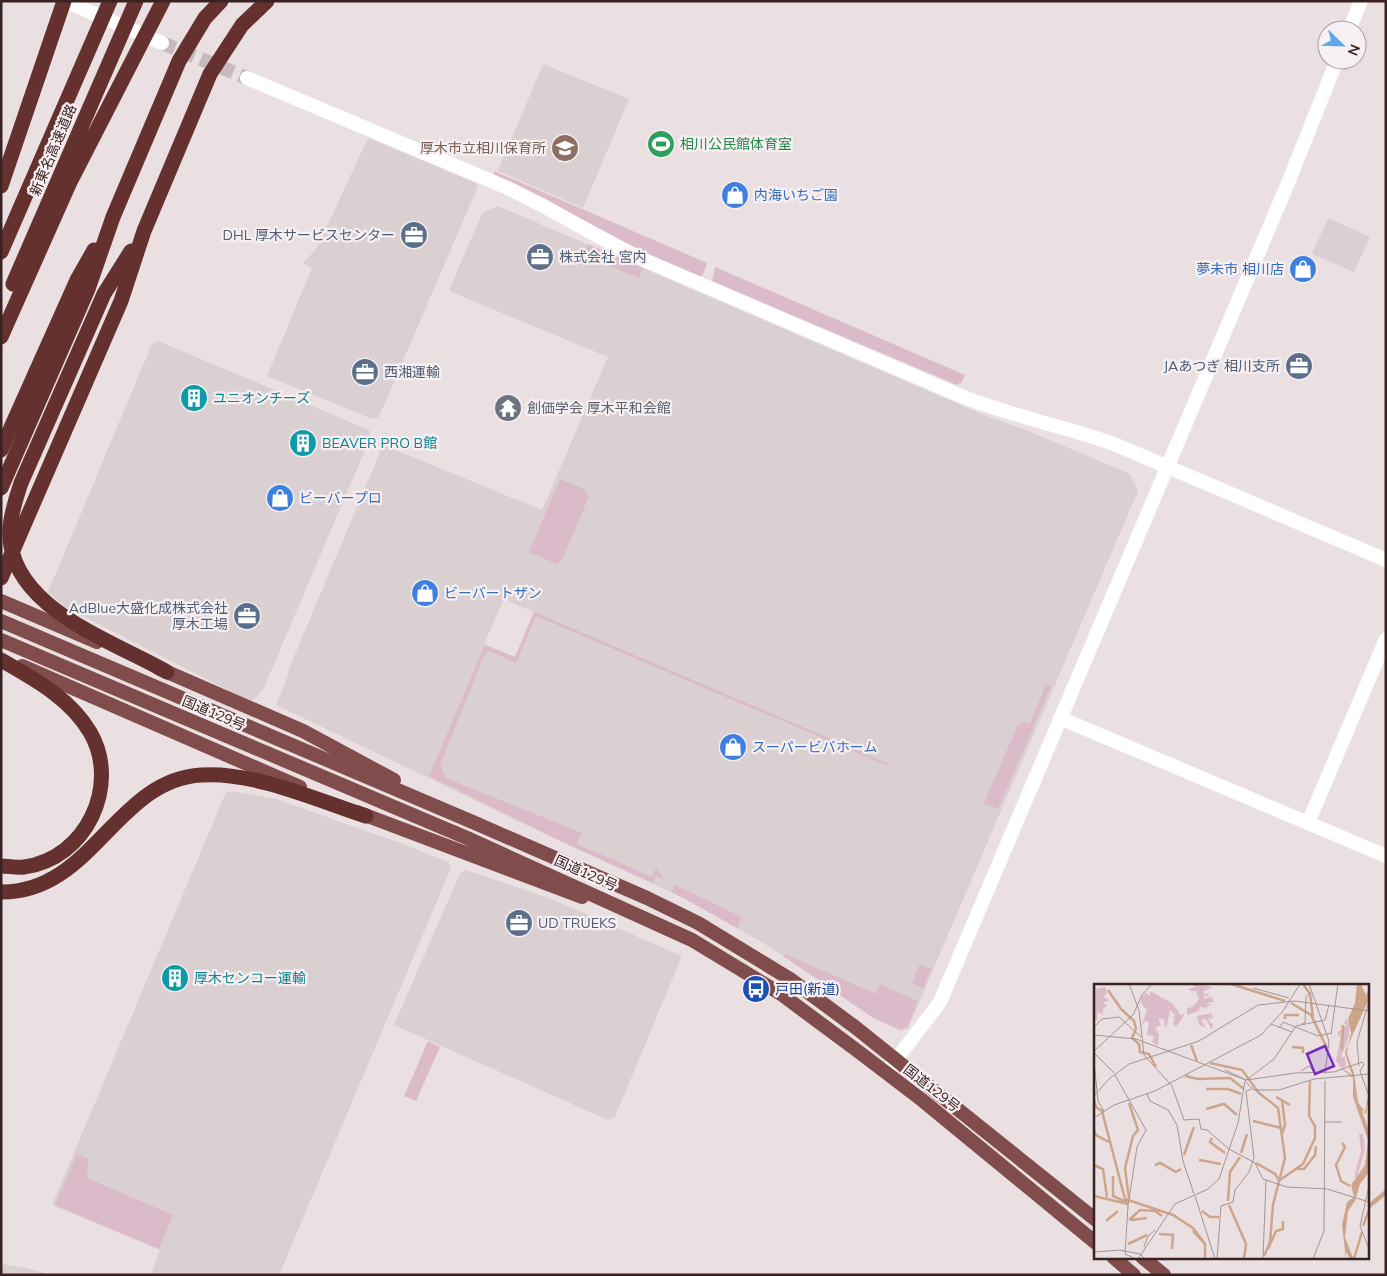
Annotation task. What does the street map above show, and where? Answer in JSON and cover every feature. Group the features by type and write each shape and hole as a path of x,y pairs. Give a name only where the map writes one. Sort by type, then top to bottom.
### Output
{"highway":[{"path":"1,186 64,1"},
{"name":"新東名高速道路","path":"1,252 110,1"},
{"name":"新東名高速道路","path":"1,313 136,1"},
{"path":"1,337 70,182 163,1"},
{"path":"1,488 88,289 113,217 179,61 205,18 221,1"},
{"path":"1,578 120,302 144,230 210,74 242,25 267,1"},
{"path":"1,450 77,280 113,217"},
{"path":"144,230 104,294 21,484 13,508 10,536 11,550 28,587 48,606 167,672"},
{"path":"1,601 303,731 475,823"},
{"name":"国道129号","path":"1,621 475,823 647,898 698,923 790,979 897,1059 1094,1218"},
{"name":"国道129号","path":"1,640 467,838 692,940 780,994 886,1072 1094,1242"},
{"path":"1,659 366,816 548,886 651,921"},
{"path":"1,659 51,691 79,718 90,732 100,763 101,790 94,812 85,830 66,848 46,860 24,867 1,866"},
{"path":"1,892 16,892 41,886 63,873 81,860 151,792 180,778 218,774 240,777 366,816"},
{"path":"1114,1258 1134,1275"},
{"path":"1143,1258 1164,1275"}],"street":[{"path":"64,1 162,43"},
{"path":"1353,20 1361,1"},
{"path":"886,1072 940,1002 1285,192 1333,70"},
{"path":"247,78 503,186 545,205 612,245 648,262 962,396 994,409 1077,431 1168,466 1386,560"},
{"path":"1308,823 1386,639"},
{"path":"1060,718 1386,856"}],"shaded area":[{"path":"543,64 629,99 583,208 498,171"},
{"path":"368,138 476,183 478,186 379,417 372,419 267,376 312,268 303,263 317,248"},
{"path":"494,171 707,263 703,275 699,277 604,235 546,199 494,176"},
{"path":"498,206 989,417 1026,430 1130,474 1138,491 908,1028 901,1031 873,1018 765,944 690,901 276,705 289,673 288,671 383,445 542,510 608,357 449,291 482,213","holes":["504,599 534,612 515,657 484,644"]},
{"path":"1328,218 1370,237 1354,272 1312,254"},
{"path":"588,244 643,268 639,278 583,255"},
{"path":"715,267 965,375 962,382 957,385 712,281"},
{"path":"158,341 369,430 371,436 263,690 251,702 65,607 48,592 152,344"},
{"path":"560,479 584,489 589,496 562,560 557,564 529,552"},
{"path":"534,612 889,764 888,766 536,616 516,663 490,651 485,653 440,765 446,778 582,833 577,844 652,877 656,868 665,880 656,876 653,883 558,840 429,776 485,645 515,657"},
{"path":"1046,684 1051,686 998,809 984,803 1018,725 1024,722 1030,724"},
{"path":"232,791 276,799 403,844 448,862 451,868 279,1275 151,1275 160,1250 52,1205 226,792"},
{"path":"466,870 551,899 682,956 615,1117 608,1120 394,1025 460,873"},
{"path":"675,885 742,917 737,928 672,892"},
{"path":"785,954 876,994 880,984 918,1001 907,1027 901,1030 872,1017 784,956"},
{"path":"920,964 931,969 923,988 912,983"},
{"path":"428,1041 440,1047 416,1101 404,1096"},
{"path":"77,1154 88,1159 87,1178 173,1215 159,1249 55,1205"},
{"path":"1,1264 26,1268 51,1275 1,1275"}],"waterway":[{"path":"1370,1205 1386,1192"}],"tunnel":[{"path":"162,43 247,78"}],"place":[{"name":"相川公民館体育室","path":"661,144"},
{"name":"厚木市立相川保育所","path":"565,148"},
{"name":"内海いちご園","path":"735,195"},
{"name":"DHL 厚木サービスセンター","path":"414,235"},
{"name":"株式会社 宮内","path":"540,257"},
{"name":"夢未市 相川店","path":"1303,269"},
{"name":"JAあつぎ 相川支所","path":"1299,366"},
{"name":"西湘運輸","path":"365,372"},
{"name":"ユニオンチーズ","path":"194,398"},
{"name":"創価学会 厚木平和会館","path":"508,408"},
{"name":"BEAVER PRO B館","path":"303,443"},
{"name":"ビーバープロ","path":"280,498"},
{"name":"ビーバートザン","path":"425,593"},
{"name":"AdBlue大盛化成株式会社 厚木工場","path":"247,616"},
{"name":"スーパービバホーム","path":"733,747"},
{"name":"UD TRUEKS","path":"519,923"},
{"name":"厚木センコー運輸","path":"175,978"},
{"name":"戸田(新道)","path":"756,989"}]}
